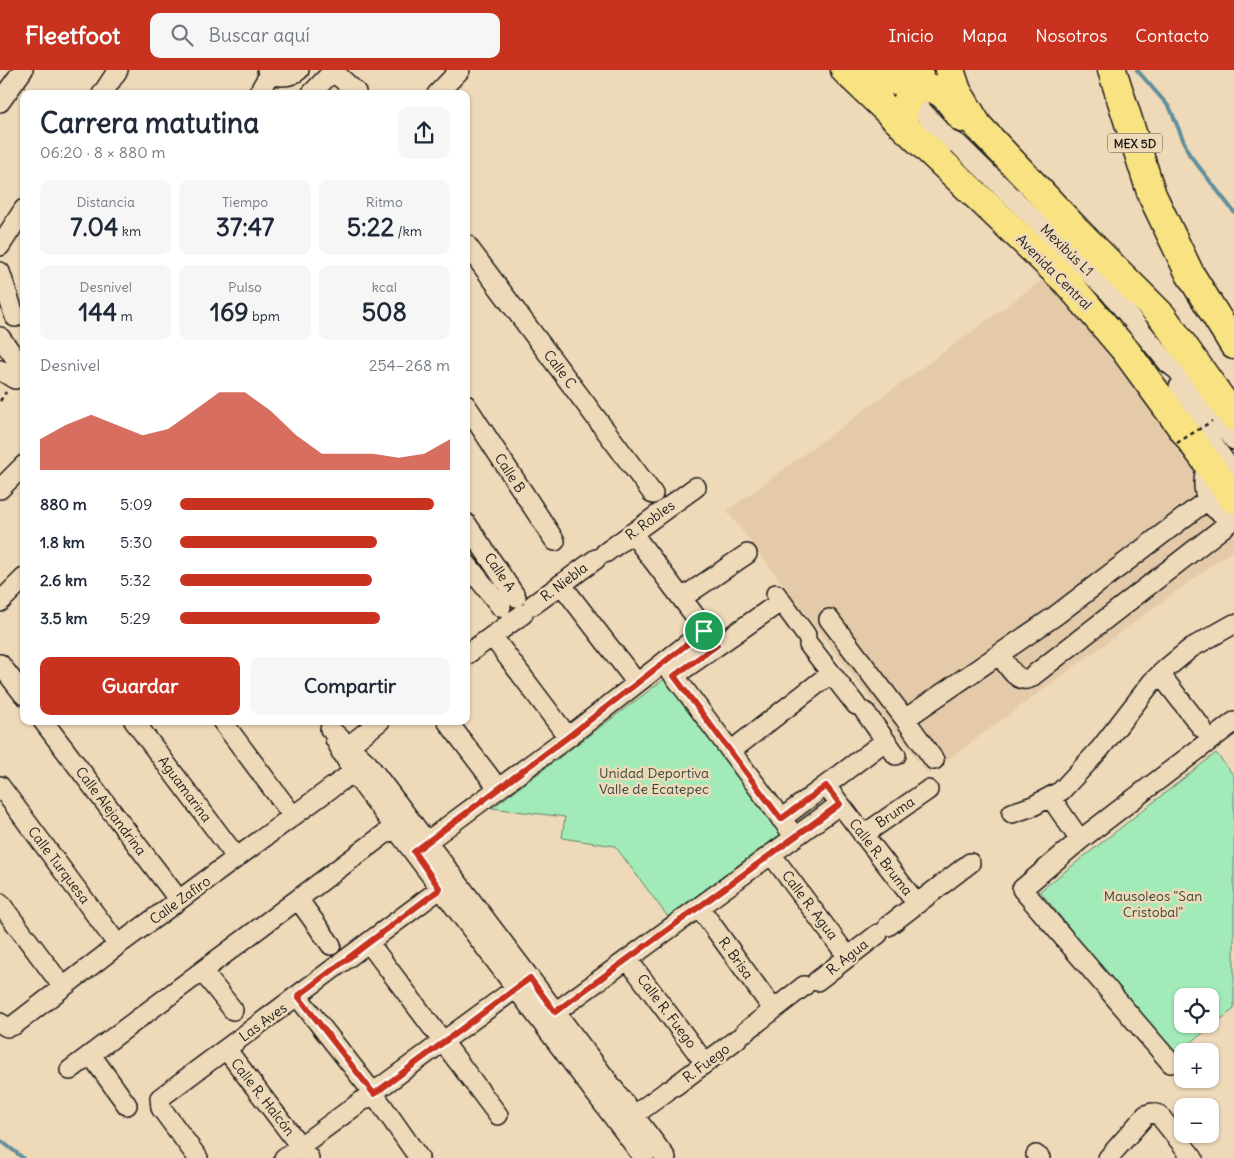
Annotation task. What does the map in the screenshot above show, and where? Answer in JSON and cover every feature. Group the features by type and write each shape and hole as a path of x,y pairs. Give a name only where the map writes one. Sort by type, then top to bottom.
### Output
{"highway":[{"path":"950,70 957,91 978,126 1077,232 1162,316 1223,419"},
{"name":"MEX 5D","path":"1112,70 1143,169 1208,268 1234,312"},
{"name":"MEX 5D","path":"1130,70 1159,163 1170,211 1190,274 1234,345"},
{"path":"849,74 906,79 936,90 943,94 962,118 978,126"},
{"name":"Avenida Central","path":"849,74 1078,294 1131,357 1234,499"},
{"path":"904,126 902,112 906,79"}],"street":[{"path":"0,102 23,70"},
{"path":"260,90 268,71 282,76 295,74 299,70"},
{"path":"441,90 460,70"},
{"path":"315,90 333,71 354,90"},
{"path":"104,90 113,72"},
{"name":"Mexibús L1","path":"906,79 954,135 958,144 1109,292 1168,364 1186,402 1234,474"},
{"path":"0,246 20,215"},
{"name":"Calle C","path":"470,249 653,494"},
{"path":"0,272 20,322"},
{"path":"0,295 20,322"},
{"path":"0,337 13,373"},
{"name":"Mexibús L1","path":"1168,364 1177,370 1234,440"},
{"name":"Calle B","path":"470,411 555,541"},
{"path":"1000,656 1018,678 1027,680 1234,519 1215,510 1207,500 1204,478 1207,464"},
{"path":"0,489 20,469"},
{"name":"R. Robles","path":"600,556 696,487"},
{"path":"905,719 1000,656 1207,500"},
{"name":"Calle A","path":"470,533 518,606"},
{"path":"633,534 682,598 704,631 717,645"},
{"path":"682,598 747,554"},
{"name":"R. Niebla","path":"470,652 492,636 518,606 561,584 600,556"},
{"path":"470,566 518,606"},
{"path":"1117,569 1138,593"},
{"path":"0,602 20,582"},
{"path":"561,584 637,683"},
{"path":"420,847 637,683 717,645 778,598 830,674 861,708 891,748 826,786 781,819"},
{"path":"1055,616 1076,640"},
{"path":"829,619 934,760"},
{"path":"1012,813 1051,798 1061,791 1100,749 1160,674 1179,656 1232,629"},
{"path":"669,669 704,631"},
{"path":"492,636 568,737"},
{"path":"0,664 20,690"},
{"path":"669,669 796,837"},
{"path":"731,751 830,674"},
{"path":"1160,674 1202,728"},
{"path":"1171,1063 1022,889 1080,840 1234,722"},
{"name":"Calle Alejandrina","path":"46,725 179,900"},
{"name":"Aguamarina","path":"137,725 237,858"},
{"path":"225,725 293,816"},
{"path":"327,725 345,748 366,763 420,847 523,983 666,1158"},
{"path":"345,748 375,725"},
{"path":"450,725 498,788"},
{"path":"345,748 353,772 394,827 420,847 440,889 523,983"},
{"name":"Calle Zafiro","path":"4,1025 14,1025 118,945 353,772"},
{"name":"Calle Turquesa","path":"0,786 118,945"},
{"name":"Calle R. Bruma","path":"826,786 917,904"},
{"name":"Bruma","path":"863,834 928,790"},
{"path":"1051,798 1080,840"},
{"path":"549,1017 840,804"},
{"path":"70,1070 394,827"},
{"name":"Calle R. Agua","path":"771,854 848,956"},
{"name":"R. Agua","path":"773,1010 883,930 970,863"},
{"name":"Las Aves","path":"198,1158 161,1108 159,1101 163,1095 440,889"},
{"path":"298,899 331,945"},
{"path":"0,903 63,987"},
{"name":"R. Brisa","path":"699,907 773,1010"},
{"path":"369,943 498,1115"},
{"name":"Calle R. Fuego","path":"628,960 705,1063"},
{"path":"202,971 233,1010"},
{"path":"284,1158 305,1152 374,1094 523,983"},
{"path":"298,996 374,1094 420,1158"},
{"name":"R. Fuego","path":"633,1116 773,1010"},
{"path":"549,1017 644,1158"},
{"name":"Calle R. Halcón","path":"226,1049 305,1152"},
{"path":"90,1055 127,1104"},
{"path":"1108,1158 1146,1115 1152,1113 1160,1115 1193,1158"}],"path":[{"path":"1177,443 1223,419"}],"shaded area":[{"path":"1053,272 1234,509 1234,549 928,774 727,511"}],"green space":[{"name":"Unidad Deportiva Valle de Ecatepec","path":"670,675 786,835 671,921 615,846 562,838 565,817 492,808"},
{"name":"Mausoleos \"San Cristobal\"","path":"1216,753 1234,776 1234,1009 1219,1021 1219,988 1174,988 1174,1033 1203,1033 1190,1043 1174,1043 1174,1055 1172,1057 1040,891"}],"waterway":[{"path":"1137,70 1170,108 1189,154 1234,212"},
{"path":"0,1140 23,1158"}],"route":[{"path":"704,631 717,645 674,676 781,819 826,786 840,804 555,1012 530,978 374,1094 298,996 440,889 414,852 568,737 704,631"}]}
